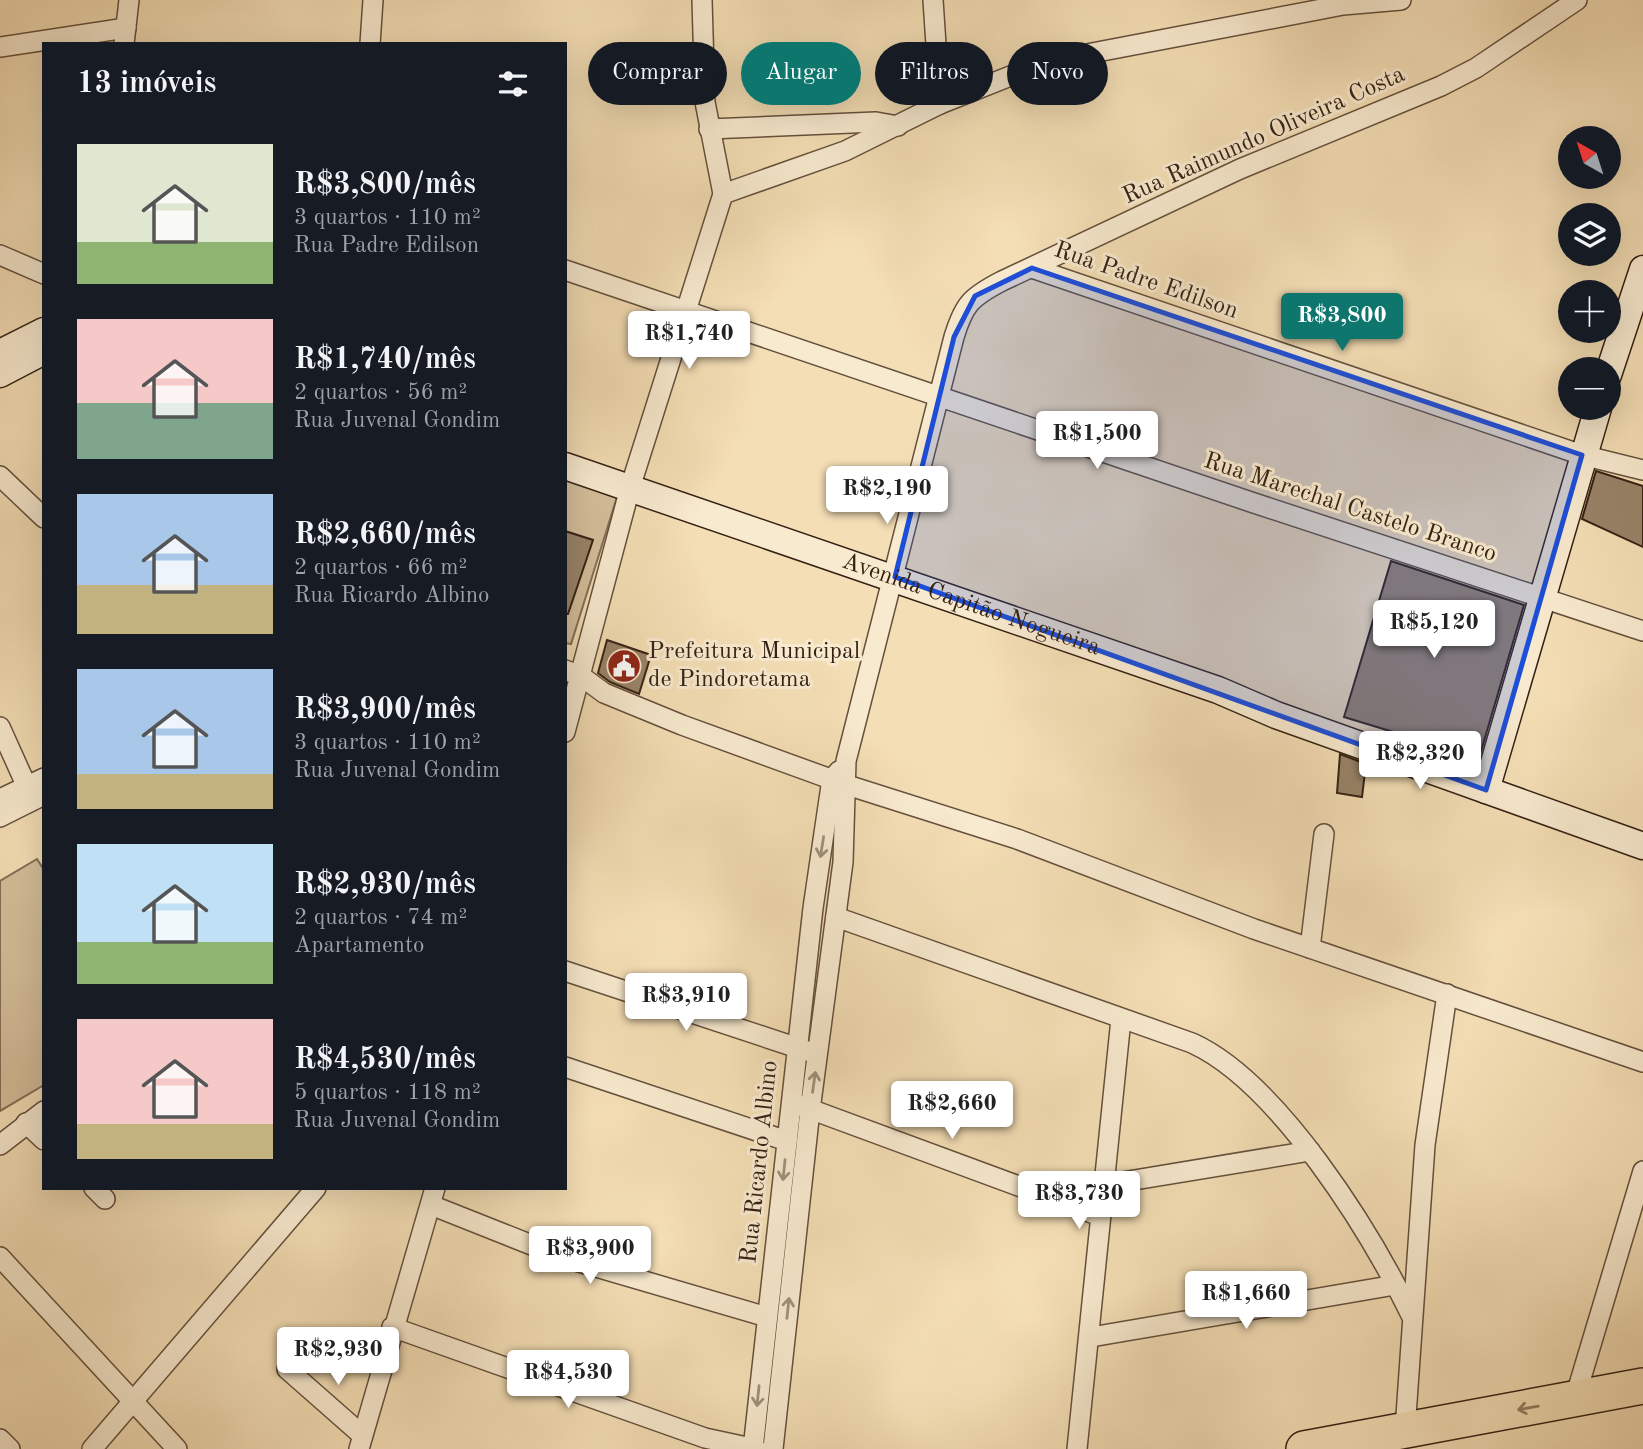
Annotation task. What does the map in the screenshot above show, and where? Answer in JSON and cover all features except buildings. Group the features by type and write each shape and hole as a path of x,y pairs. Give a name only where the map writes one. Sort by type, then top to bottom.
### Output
{"highway":[{"path":"1304,1449 1643,1386"}],"main road":[{"path":"1614,357 1642,274"},
{"path":"0,353 42,332"},
{"path":"0,374 42,352"},
{"path":"1488,781 1594,420"},
{"name":"Avenida Capitão Nogueira","path":"567,467 895,577 1218,690 1264,710 1643,828"},
{"name":"Avenida Capitão Nogueira","path":"1488,781 1643,846"}],"street":[{"path":"57,42 125,36 129,0"},
{"path":"370,42 373,0"},
{"path":"567,717 573,673 723,194 705,102 702,0"},
{"path":"933,0 936,42"},
{"path":"993,83 1028,69 1060,61 1342,3 1401,0"},
{"name":"Rua Raimundo Oliveira Costa","path":"940,397 954,337 965,307 975,296 1240,169 1441,86 1476,68 1577,0"},
{"path":"0,47 42,43"},
{"path":"723,194 845,151 938,105"},
{"path":"709,129 876,122 898,126"},
{"path":"0,255 42,273"},
{"name":"Rua Padre Edilson","path":"1032,268 1582,455 1643,470"},
{"name":"Rua Marechal Castelo Branco","path":"567,271 1643,631"},
{"path":"840,782 940,397"},
{"path":"0,477 42,516"},
{"path":"573,673 604,693 682,725 840,782 1017,839 1310,948 1643,1062"},
{"path":"0,727 38,787"},
{"name":"Rua Ricardo Albino","path":"754,1449 767,1317 810,1110 836,917 840,782"},
{"name":"Rua Ricardo Albino","path":"773,1449 788,1222 787,1141 796,1049 840,782"},
{"path":"0,799 38,787"},
{"path":"0,817 38,787"},
{"path":"1310,948 1324,834"},
{"path":"836,917 1192,1043 1227,1061 1310,1151 1354,1214 1411,1315"},
{"path":"567,972 796,1049 818,1053"},
{"path":"1405,1430 1425,1145 1447,994"},
{"path":"1077,1449 1091,1337 1100,1216 1121,1018"},
{"path":"567,1068 787,1141"},
{"path":"791,1102 1100,1216"},
{"path":"0,1145 42,1112"},
{"path":"26,1124 42,1138"},
{"path":"1104,1185 1310,1151"},
{"path":"1574,1398 1643,1171"},
{"path":"92,1449 314,1190"},
{"path":"287,1369 360,1442 392,1327 433,1197 562,1256 767,1317"},
{"path":"0,1257 177,1449"},
{"path":"1091,1337 1395,1285"},
{"path":"392,1327 705,1438 754,1449"},
{"path":"0,1439 10,1449"}],"highlighted area":[{"path":"1032,268 1582,455 1486,790 895,577 954,337 975,296"}],"shaded area":[{"path":"567,478 617,497 571,644 567,643"},
{"path":"37,859 42,867 42,1086 0,1111 0,881"}],"place":[{"name":"Prefeitura Municipal de Pindoretama","path":"624,666"}]}
